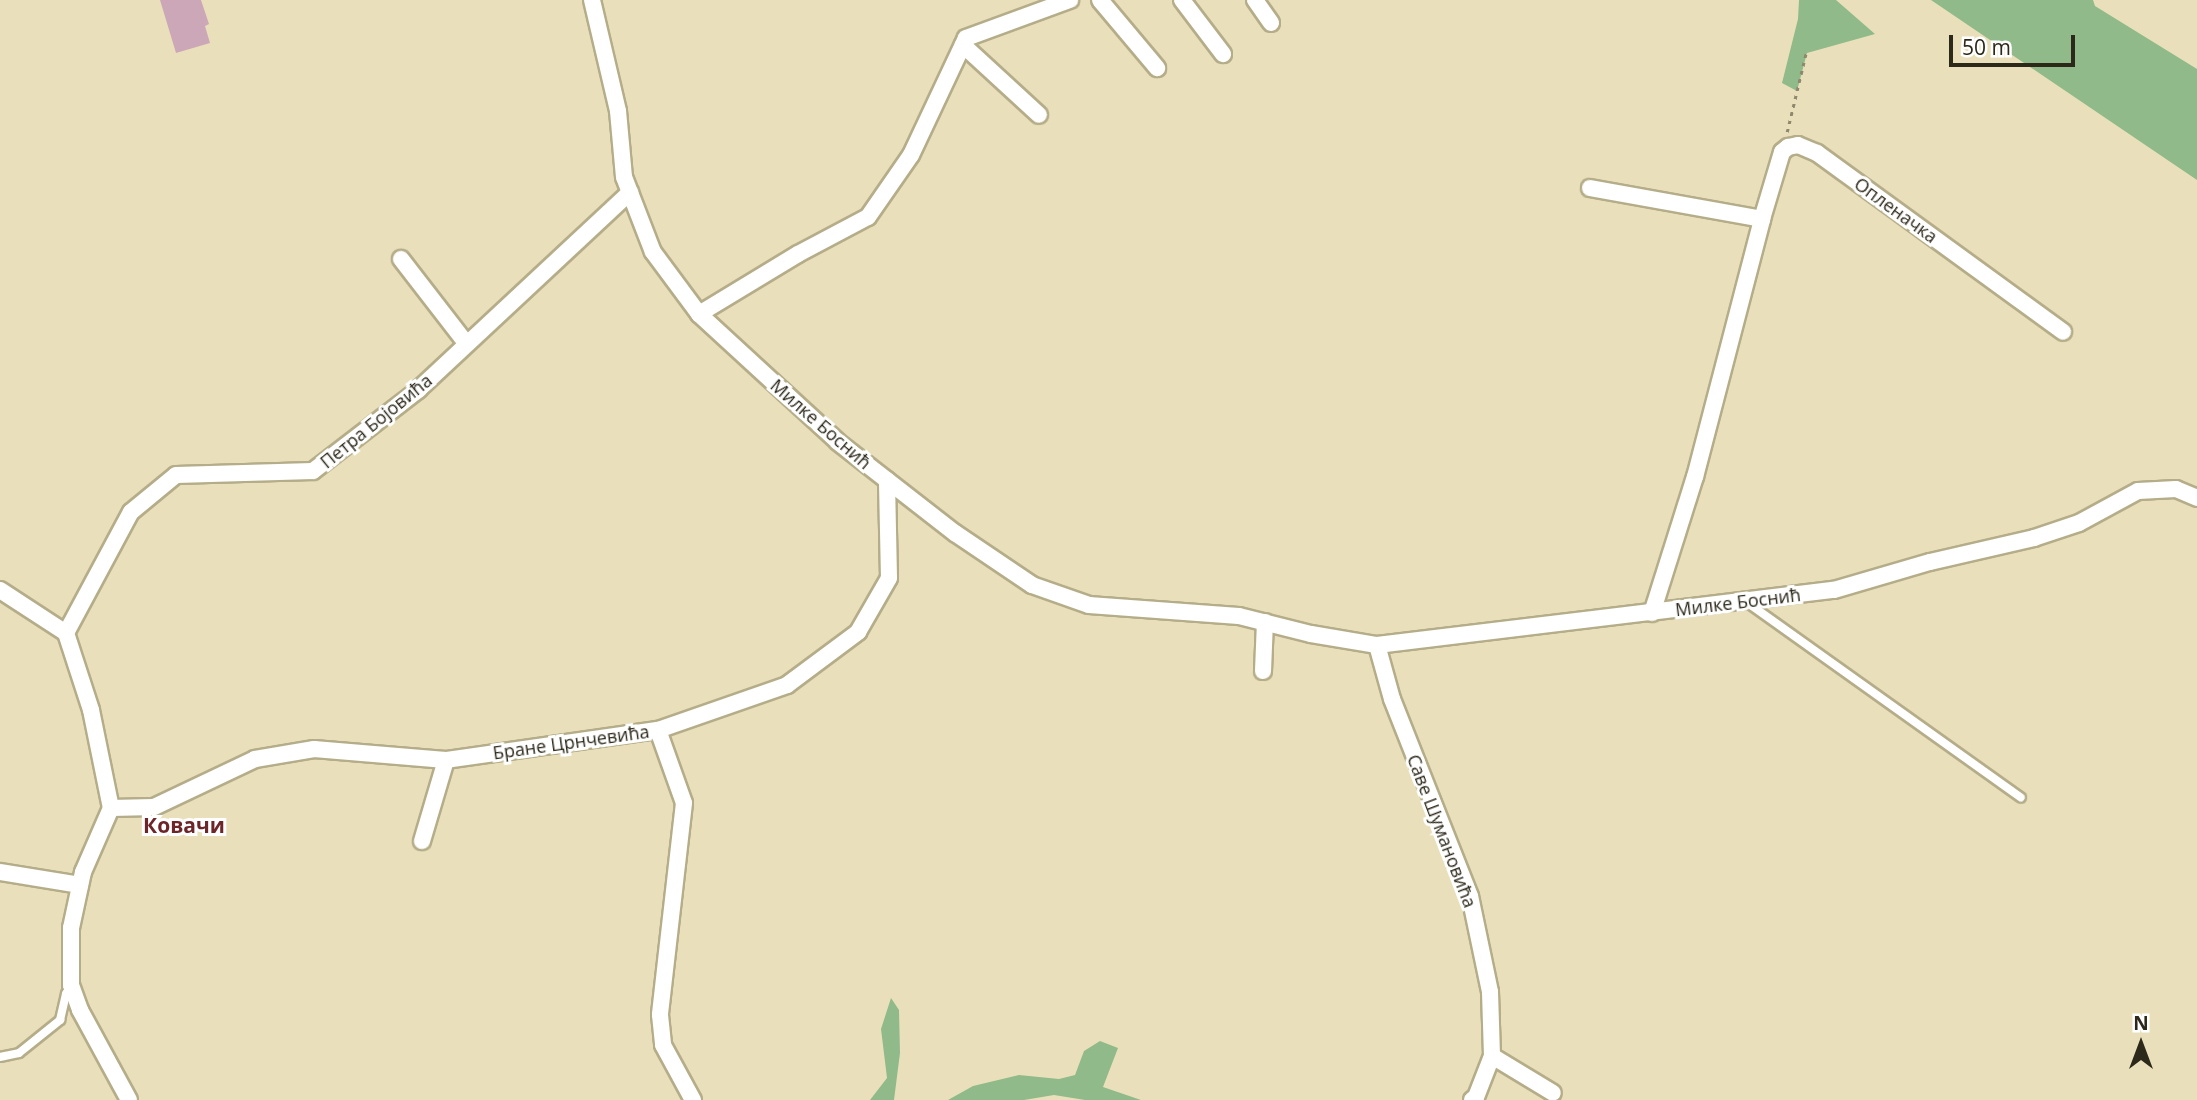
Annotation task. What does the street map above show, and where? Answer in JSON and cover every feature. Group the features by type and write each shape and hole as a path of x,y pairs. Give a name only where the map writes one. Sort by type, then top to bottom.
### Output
{"street":[{"name":"Милке Боснић","path":"592,0 618,111 624,177 653,252 699,314 838,442 955,533 1032,585 1089,605 1239,616 1377,645 1833,590 1930,562 2034,538 2079,523 2138,491 2176,489 2197,498"},
{"path":"699,314 798,254 868,217 911,155 967,38 1070,0"},
{"path":"1100,0 1157,68"},
{"path":"1182,0 1223,54"},
{"path":"1255,0 1271,23"},
{"path":"963,45 1040,115"},
{"name":"Опленачка","path":"1782,152 1798,145 1817,153 2063,332"},
{"path":"1652,613 1695,477 1782,152"},
{"path":"1590,188 1762,219"},
{"name":"Петра Бојовића","path":"66,633 131,512 176,475 313,471 418,390 630,191"},
{"path":"401,259 467,343"},
{"name":"Бране Црнчевића","path":"111,808 154,807 255,759 314,750 446,760 658,730 787,685 858,632 889,578 887,480"},
{"path":"0,590 66,633 91,710 111,808 80,886 71,928 71,985 80,1010 129,1100"},
{"path":"1263,671 1265,622"},
{"name":"Саве Шумановића","path":"1377,645 1391,698 1470,896 1490,992 1492,1056 1472,1100"},
{"path":"658,730 684,803 660,1015 663,1045 693,1100"},
{"path":"422,841 446,760"},
{"path":"0,872 80,886"},
{"path":"1492,1056 1553,1093"}],"lane":[{"path":"1745,601 2021,798"},
{"path":"0,1057 19,1053 60,1020 65,994 71,985"}],"path":[{"path":"1782,152 1806,53"}],"green space":[{"path":"1799,0 1836,0 1875,34 1807,53 1797,91 1782,83 1798,19"},
{"path":"1931,0 2093,0 2095,6 2197,69 2197,180"},
{"path":"891,998 899,1010 900,1053 894,1100 870,1100 887,1078 881,1029"},
{"path":"1100,1041 1118,1048 1103,1087 1141,1100 1085,1100 1054,1095 1024,1100 948,1100 973,1086 1019,1075 1059,1079 1075,1075 1084,1051"}],"building":[{"path":"160,0 201,0 209,24 205,26 210,43 176,53"}],"district":[{"name":"Ковачи","path":"184,825"}]}
